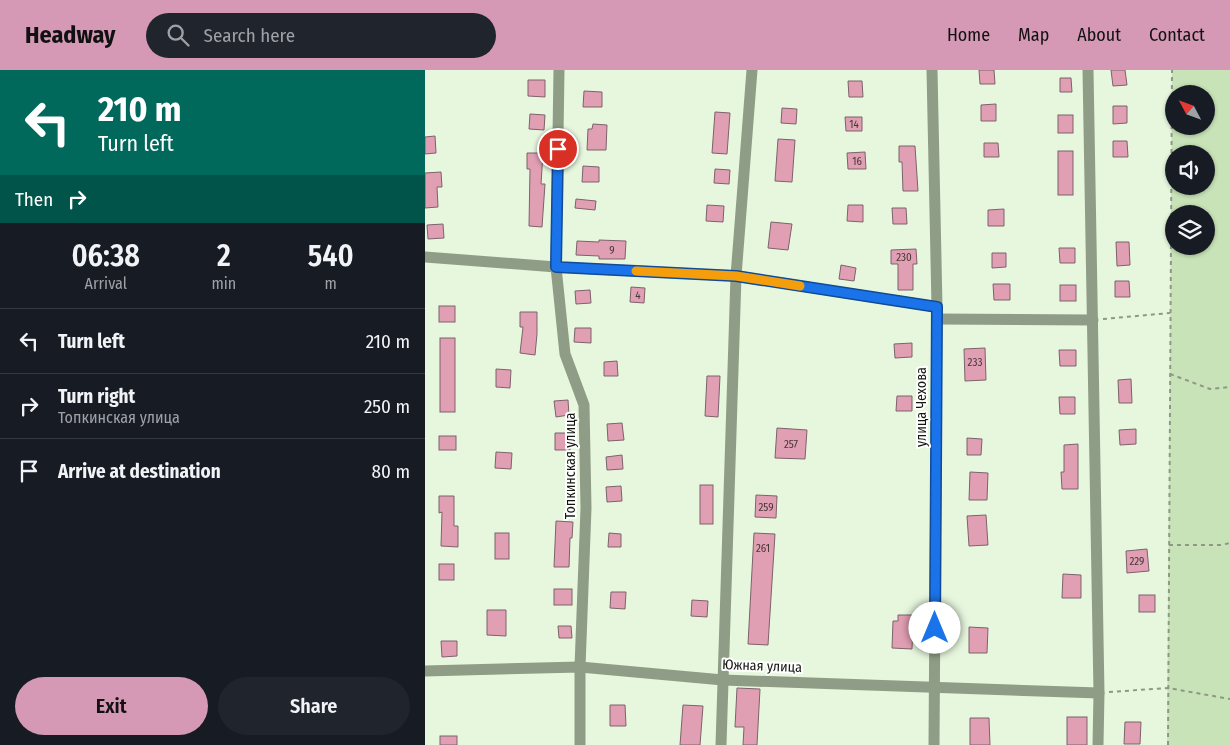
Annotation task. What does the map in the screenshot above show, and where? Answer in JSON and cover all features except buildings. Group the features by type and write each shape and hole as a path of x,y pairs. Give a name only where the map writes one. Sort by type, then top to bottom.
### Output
{"street":[{"name":"Топкинская улица","path":"559,70 556,267 565,354 585,405 586,508 580,667 580,745"},
{"path":"721,745 736,276 752,70"},
{"name":"улица Чехова","path":"932,70 937,307 935,745"},
{"path":"1088,70 1099,693 1098,745"},
{"path":"425,257 556,267 736,276 937,307"},
{"path":"937,319 1093,320"},
{"name":"Южная улица","path":"425,671 580,667 723,680 1099,693"}],"path":[{"path":"1168,745 1172,70"},
{"path":"1093,320 1170,314"},
{"path":"1170,374 1210,389 1230,387"},
{"path":"1169,545 1221,545 1230,543"},
{"path":"1099,693 1168,688 1230,699"}],"green space":[{"path":"1172,70 1230,70 1230,745 1167,745 1171,255 1215,255 1215,205 1171,205 1171,195 1215,195 1215,145 1171,145 1172,135 1215,135 1215,85 1172,85"}],"slow traffic":[{"path":"636,271 736,276 800,286"}],"route":[{"path":"558,149 556,267 736,276 937,307 935,628"}]}
